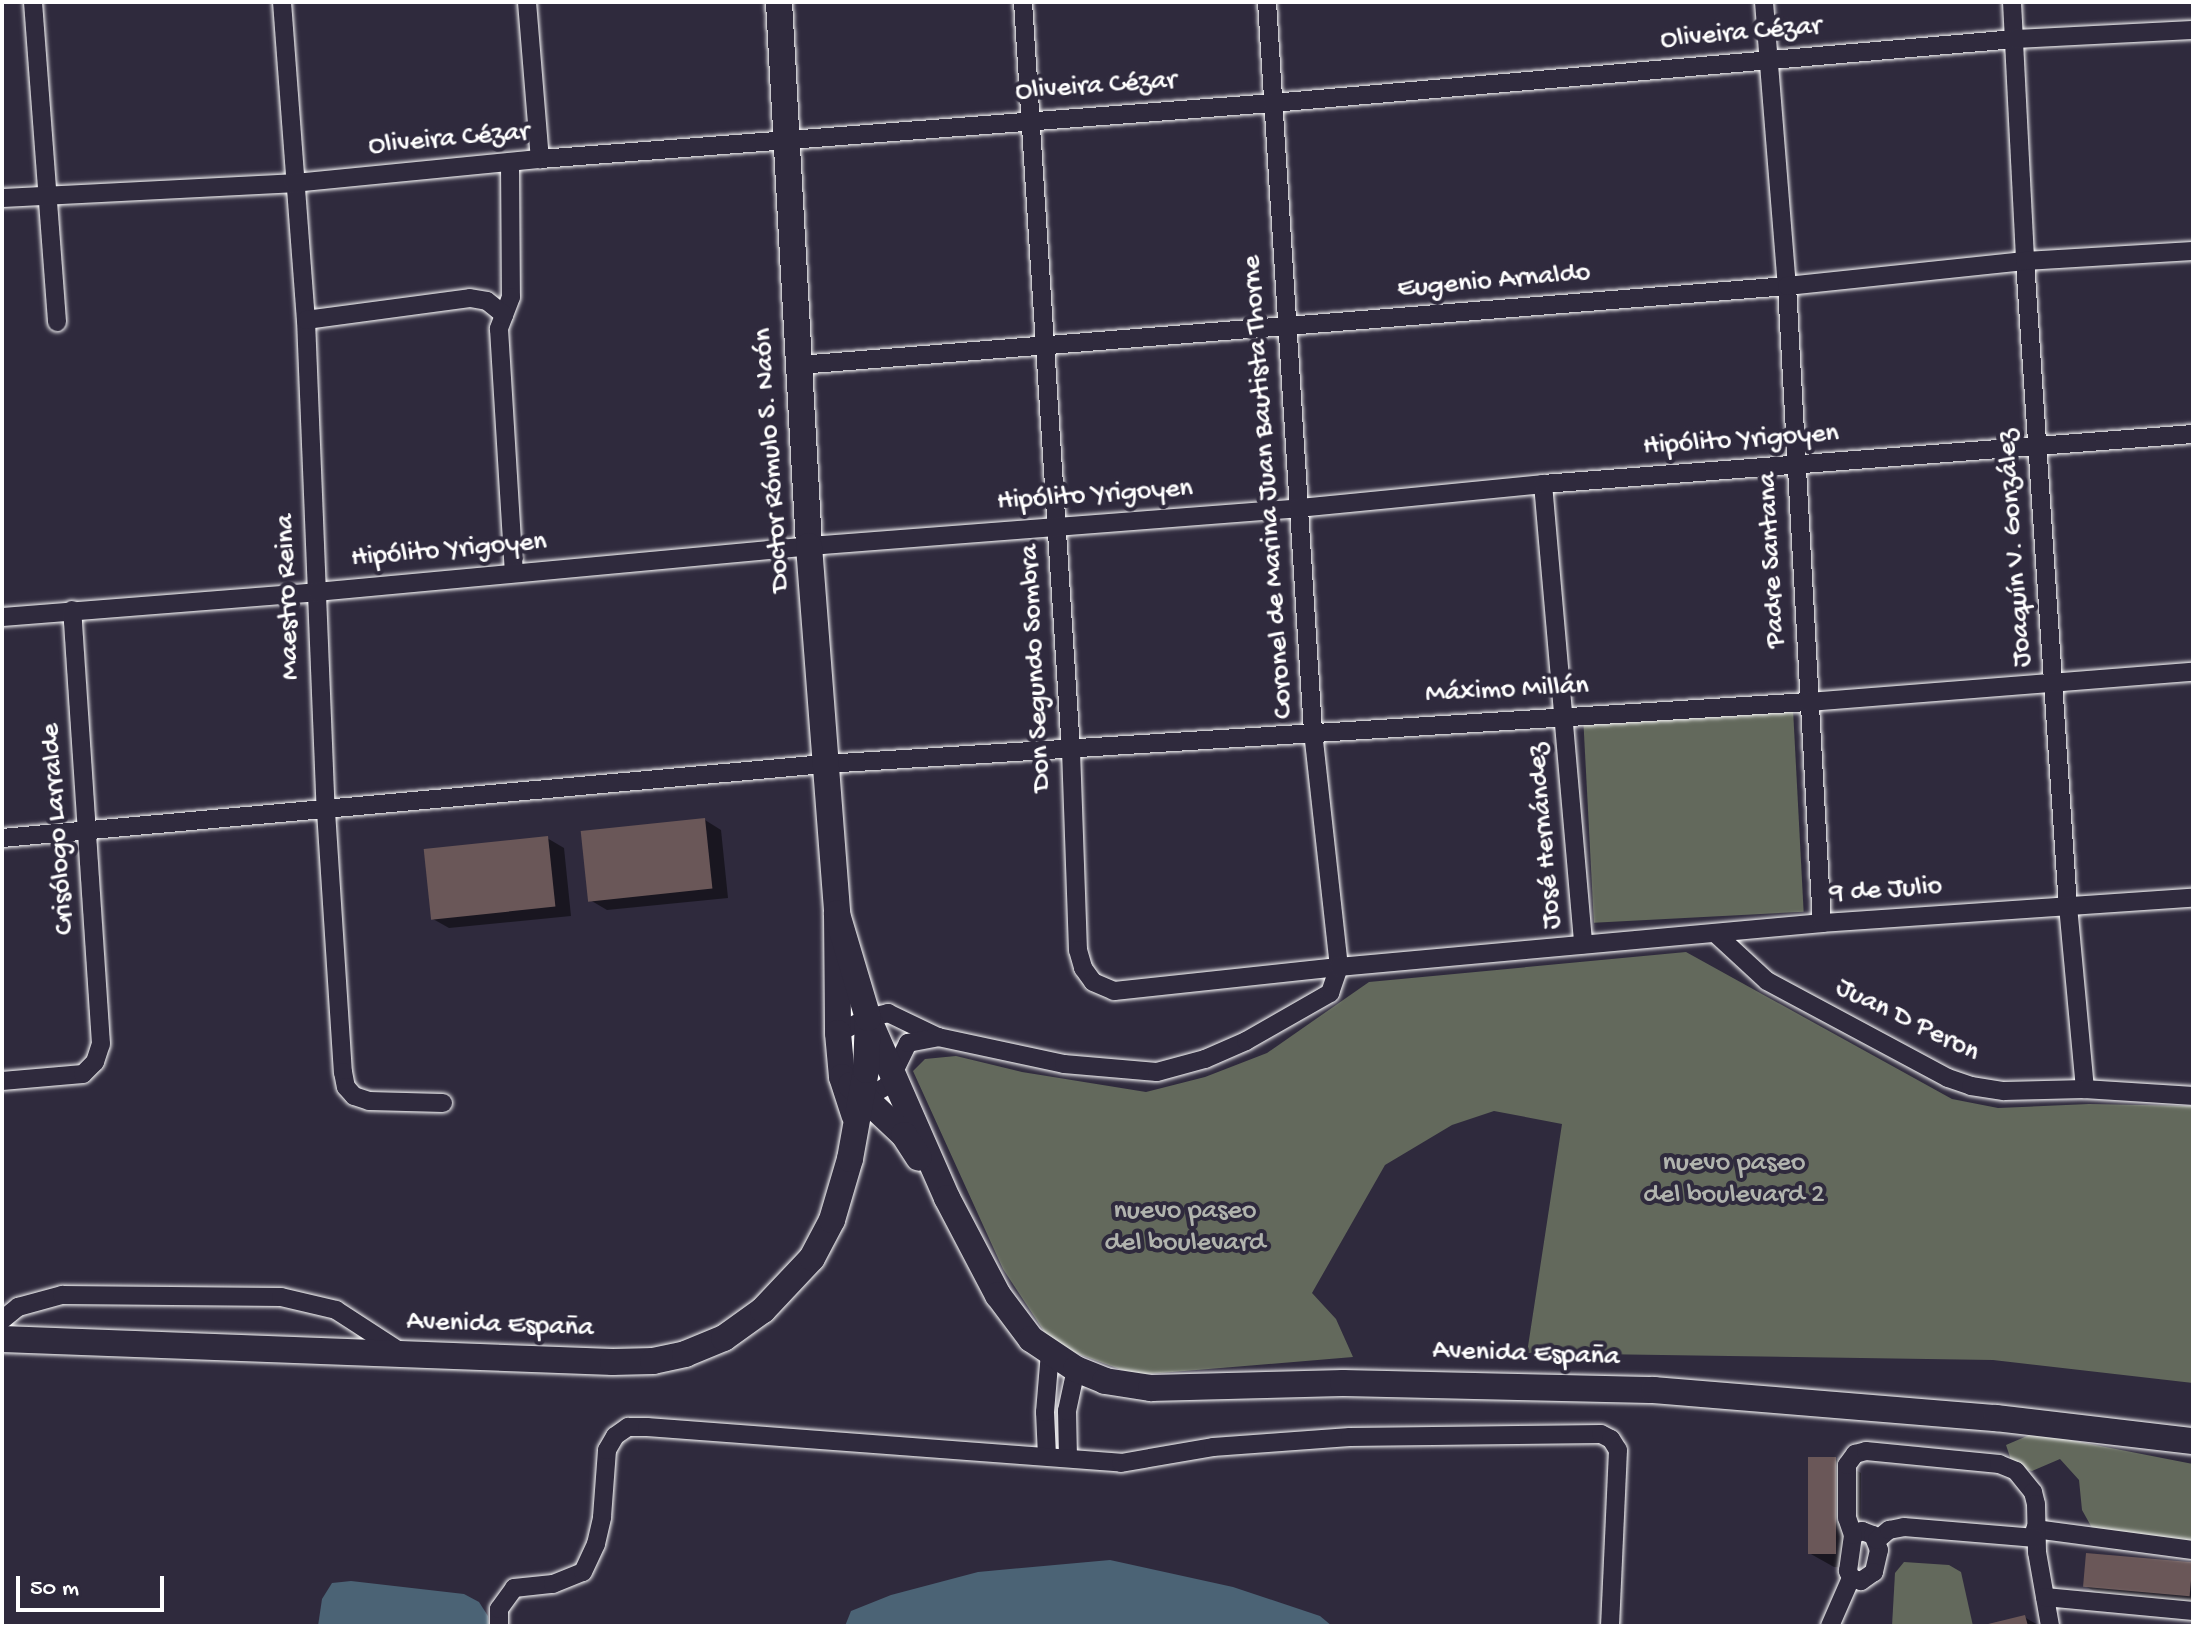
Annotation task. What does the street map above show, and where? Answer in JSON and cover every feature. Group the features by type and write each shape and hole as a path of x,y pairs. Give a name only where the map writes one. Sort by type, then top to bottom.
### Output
{"main road":[{"name":"Doctor Rómulo S. Naón","path":"779,2 809,546 837,914 838,1033 856,1105"},
{"name":"Doctor Rómulo S. Naón","path":"837,914 868,1018 866,1070 856,1105"},
{"name":"Avenida España","path":"868,1018 947,1198 1016,1323 1050,1353 1076,1369 1105,1381 1151,1388 1343,1383 1654,1390 1996,1418 2193,1441"},
{"name":"Avenida España","path":"2,1339 653,1361 685,1354 724,1338 763,1310 812,1258 832,1220 856,1105 888,1119 904,1135 947,1198"},
{"path":"856,1105 874,1120 888,1119"}],"street":[{"path":"33,2 57,322"},
{"name":"Maestro Reina","path":"282,2 306,320 326,811 346,1087 354,1096 369,1101 443,1103"},
{"path":"527,2 540,159"},
{"name":"Don Segundo Sombra","path":"1023,2 1071,750 1078,950 1093,982 1114,991 1583,944"},
{"name":"Coronel de Marina Juan Bautista Thorne","path":"1267,2 1313,731 1339,967"},
{"name":"Padre Santana","path":"1764,2 1787,286 1822,923"},
{"name":"Joaquín V. González","path":"2012,2 2037,449 2068,906 2085,1089"},
{"name":"Oliveira Cézar","path":"2,198 294,183 540,159 785,142 1031,119 1272,103 2015,39 2193,30"},
{"path":"510,162 511,297 499,329 514,573"},
{"name":"Eugenio Arnaldo","path":"799,365 1045,348 1787,286 2025,261 2193,251"},
{"path":"306,320 470,298 487,301 504,315"},
{"name":"Hipólito Yrigoyen","path":"2,617 317,592 809,546 1299,508 1543,484 2037,449 2193,434"},
{"name":"José Hernández","path":"1543,484 1583,944"},
{"name":"Crisólogo Larralde","path":"2,1081 83,1074 95,1062 101,1044 72,610"},
{"name":"Máximo Millán","path":"2,838 86,828 326,811 825,764 1808,702 2053,680 2193,672"},
{"name":"9 de Julio","path":"1583,944 1822,923 2193,898"},
{"name":"Juan D Peron","path":"1716,934 1767,981 1948,1078 2004,1091 2085,1089 2193,1096"},
{"path":"838,1033 868,1018 888,1013 938,1037 1064,1064 1157,1072 1205,1059 1318,1000 1330,993 1339,967"},
{"path":"856,1105 894,1076 900,1054 908,1043 938,1037"},
{"path":"2,1320 18,1307 62,1295 281,1297 336,1310 404,1354"},
{"path":"1047,1456 1045,1412 1050,1353"},
{"path":"1068,1458 1067,1411 1076,1369"},
{"path":"499,1626 499,1609 505,1596 514,1588 553,1584 583,1572 596,1544 602,1517 607,1450 615,1436 628,1427 1121,1463 1213,1447 1350,1437 1601,1434 1611,1439 1618,1450 1610,1626"},
{"path":"1830,1626 1851,1578 1849,1559 1853,1535 1847,1518 1847,1465 1855,1454 1866,1451 1999,1464 2016,1471 2033,1492 2035,1533 2050,1626"},
{"path":"1877,1540 1889,1530 1904,1527 2035,1533 2193,1550"},
{"path":"1851,1578 1861,1581 1874,1572 1879,1550 1877,1540 1862,1531 1853,1535"},
{"path":"2045,1597 2193,1611"}],"green space":[{"path":"1793,709 1804,912 1594,923 1583,720"},
{"path":"1686,952 1952,1099 1998,1108 2089,1104 2193,1106 2193,1383 1993,1360 1527,1353 1562,1124 1494,1111 1452,1125 1385,1165 1312,1293 1336,1319 1353,1357 1136,1375 1053,1345 1003,1269 913,1071 925,1059 956,1056 1022,1072 1146,1092 1205,1077 1267,1053 1369,982"},
{"path":"2034,1433 2193,1464 2193,1553 2116,1550 2096,1535 2082,1510 2079,1480 2060,1459 2032,1471 2013,1466 2006,1445"},
{"path":"1904,1562 1949,1565 1961,1572 1973,1626 1892,1626 1895,1573"}],"water":[{"path":"1110,1560 1233,1587 1320,1616 1332,1626 845,1626 851,1611 891,1595 978,1572"},
{"path":"351,1581 464,1594 479,1602 488,1616 489,1626 318,1626 322,1599 332,1583"}],"building":[{"path":"705,818 712,889 588,902 581,831"},
{"path":"548,836 555,907 431,920 424,849"},
{"path":"1808,1457 1836,1457 1836,1554 1808,1554"},
{"path":"2086,1553 2193,1562 2190,1596 2083,1587"},
{"path":"2025,1615 2028,1626 1984,1625"}],"park label":[{"name":"nuevo paseo del boulevard 2","path":"1734,1180"},
{"name":"nuevo paseo del boulevard","path":"1185,1228"}]}
